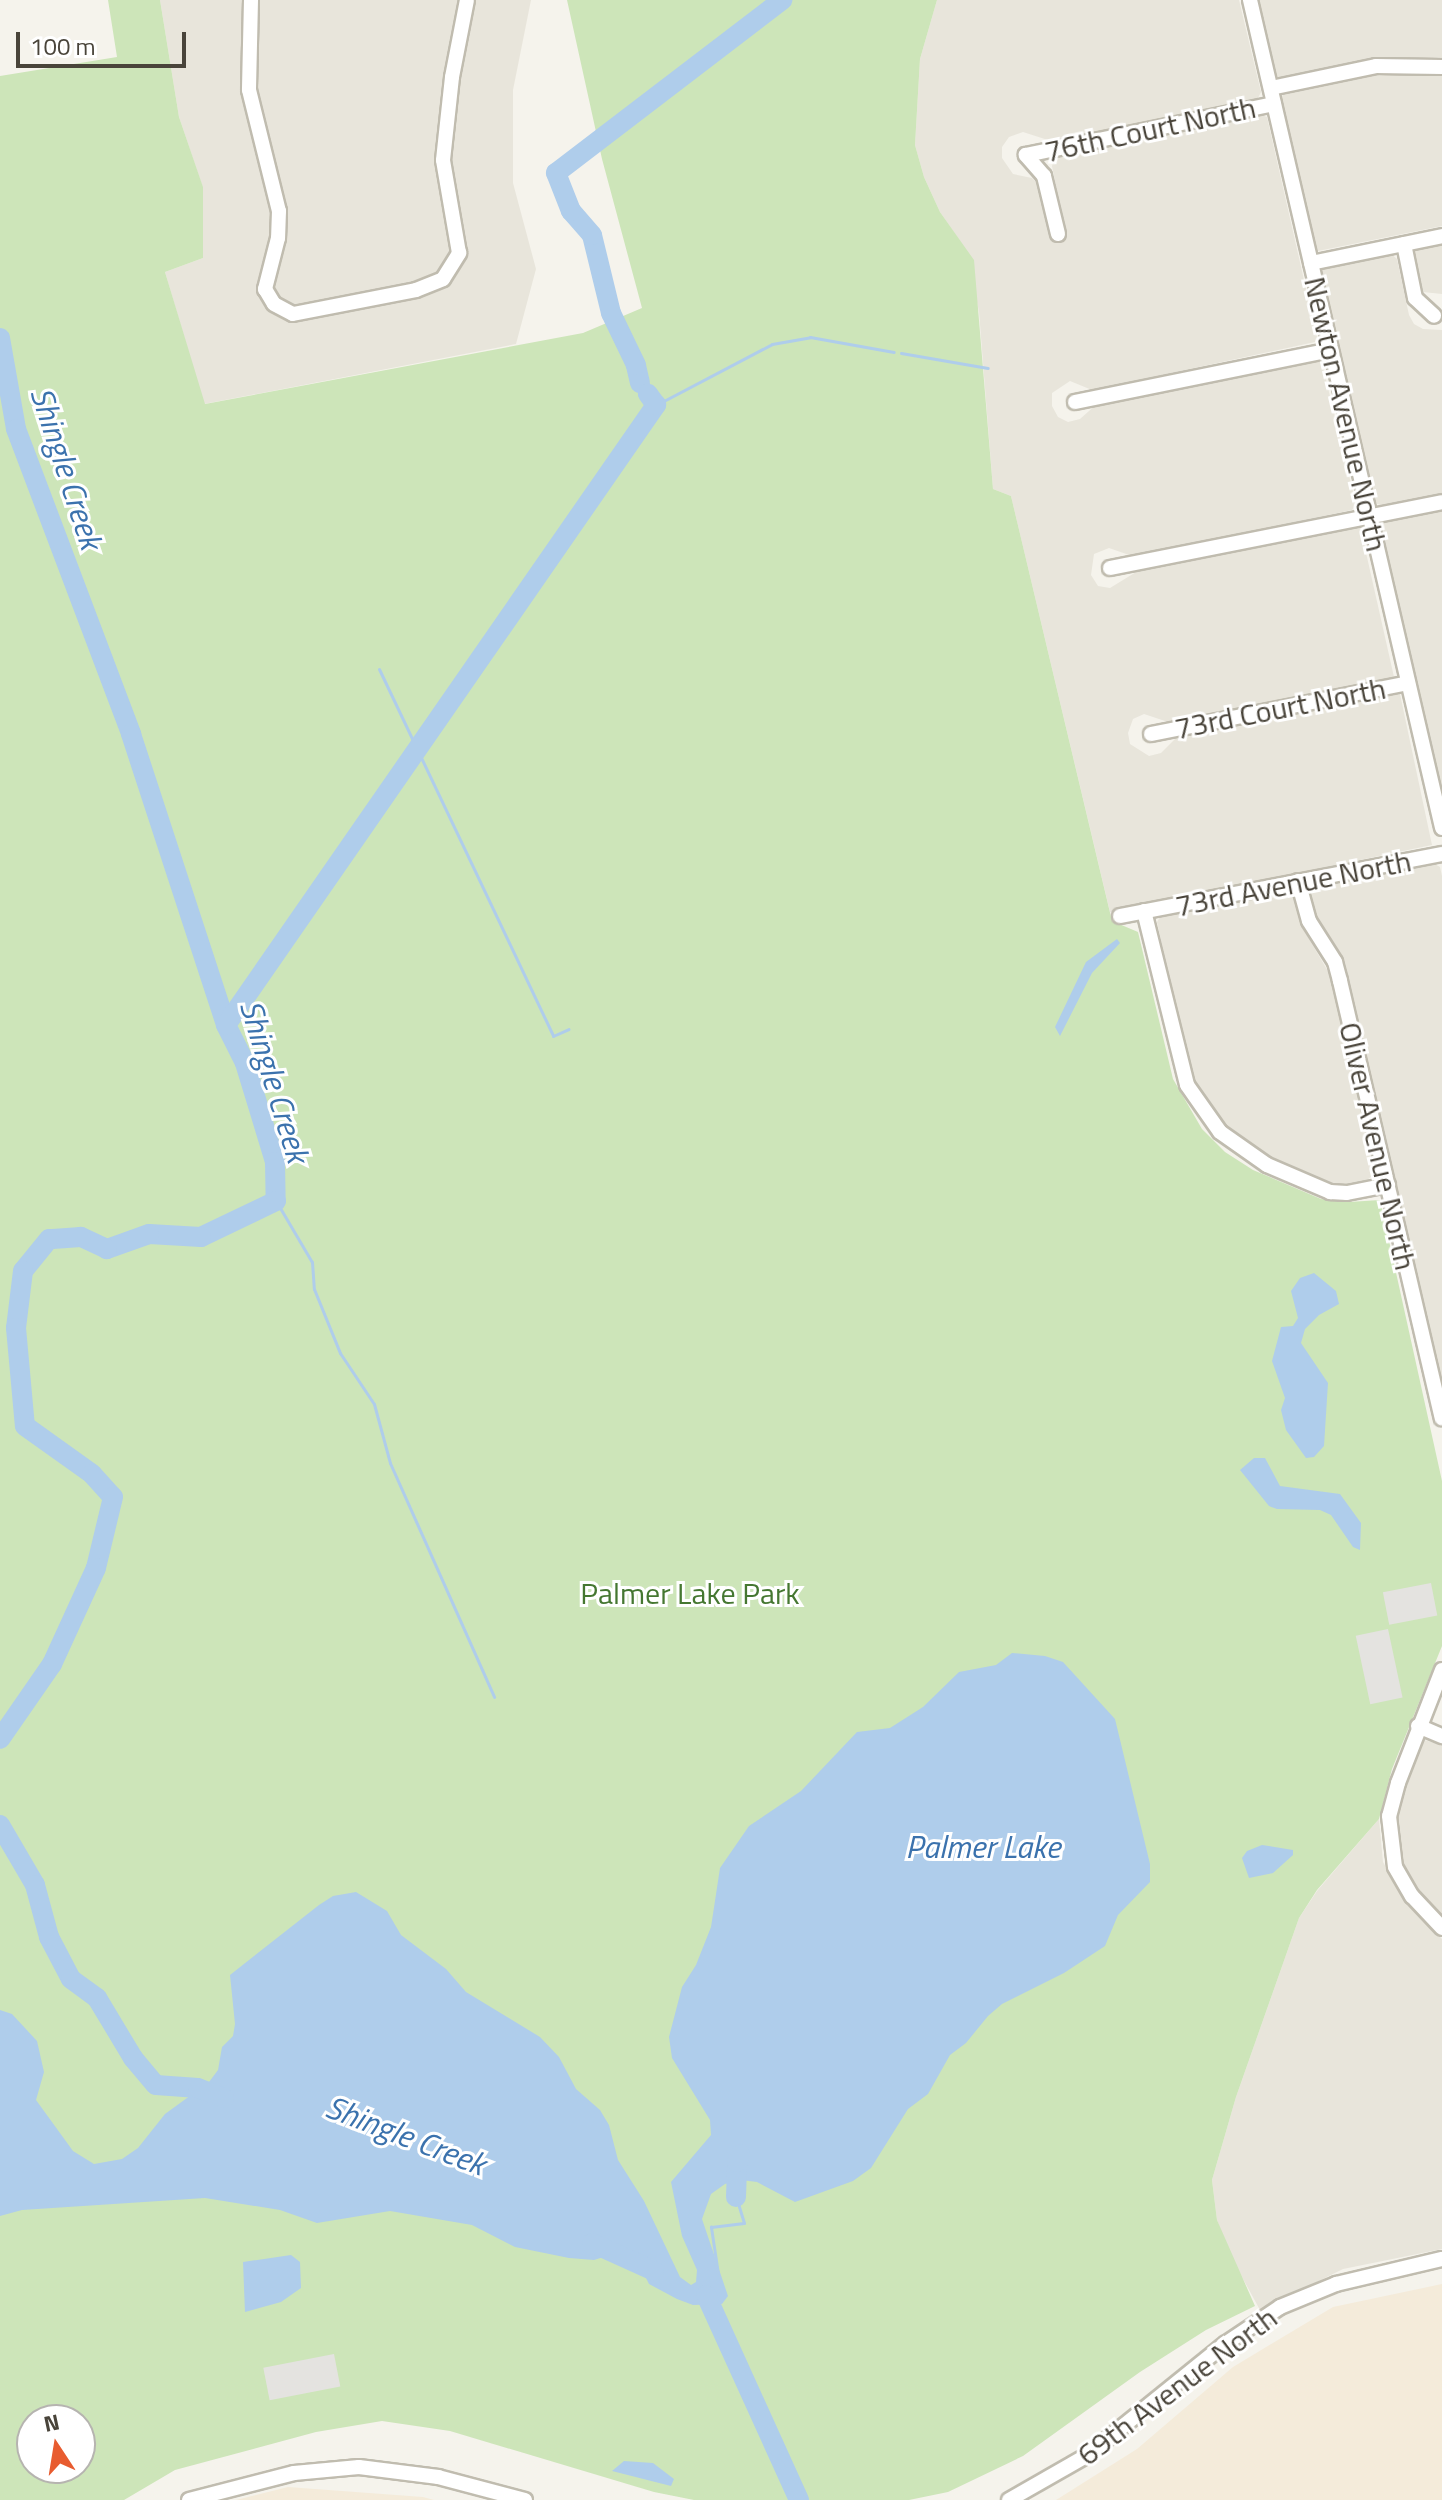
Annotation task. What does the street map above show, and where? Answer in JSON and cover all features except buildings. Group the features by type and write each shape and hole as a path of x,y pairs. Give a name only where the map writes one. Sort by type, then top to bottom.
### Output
{"street":[{"path":"251,0 249,90 279,211 278,238 265,289 274,304 293,314 416,290 443,279 459,253 443,160 452,77 467,0"},
{"name":"Newton Avenue North","path":"1250,0 1442,828"},
{"path":"1271,88 1376,66 1442,67"},
{"name":"76th Court North","path":"1058,234 1044,176 1026,155 1274,104"},
{"path":"1311,263 1442,236"},
{"path":"1404,244 1415,298 1434,316"},
{"path":"1075,402 1331,350"},
{"path":"1110,568 1442,502"},
{"name":"73rd Court North","path":"1151,734 1408,683"},
{"name":"73rd Avenue North","path":"1120,916 1442,854"},
{"name":"Oliver Avenue North","path":"1298,881 1309,921 1335,962 1442,1418"},
{"path":"1144,911 1187,1085 1220,1132 1267,1165 1330,1192 1347,1193 1388,1185"},
{"path":"1442,1670 1418,1726 1389,1816 1391,1850 1408,1889 1442,1928"},
{"path":"1418,1726 1442,1736"},
{"name":"69th Avenue North","path":"1009,2500 1086,2456 1225,2344 1280,2307 1336,2284 1442,2259"},
{"path":"189,2500 284,2475 359,2467 438,2477 525,2500"}],"shaded area":[{"path":"160,0 531,0 513,90 513,183 536,269 516,344 204,404 165,272 203,258 203,188 179,117"},
{"path":"937,0 1239,0 1261,92 1257,100 1051,141 1023,132 1009,137 1002,147 1002,158 1013,174 1032,178 1039,185 1049,237 1065,233 1052,166 1055,158 1259,114 1267,117 1317,337 1315,342 1092,390 1070,381 1052,393 1052,406 1058,417 1068,422 1080,419 1098,403 1318,359 1322,363 1356,504 1352,510 1132,556 1109,548 1094,554 1091,575 1098,586 1110,588 1141,569 1360,526 1394,677 1168,722 1144,714 1133,719 1128,733 1130,744 1149,756 1161,753 1177,737 1400,694 1432,845 1110,912 1011,496 993,489 979,312 967,251 940,212 924,177 915,145 920,59"},
{"path":"1256,0 1442,0 1442,58 1390,57 1276,79"},
{"path":"1397,71 1442,75 1442,226 1313,252 1281,98 1283,95"},
{"path":"1442,241 1442,294 1423,292 1413,250"},
{"path":"1389,252 1397,259 1409,315 1414,324 1423,329 1442,330 1442,494 1383,506 1372,502 1319,270"},
{"path":"1442,508 1442,808 1378,528 1384,521"},
{"path":"1431,862 1440,867 1442,876 1442,1391 1347,976 1314,916 1310,892 1313,885"},
{"path":"1285,890 1294,897 1301,925 1329,973 1376,1173 1363,1183 1344,1187 1307,1174 1241,1142 1210,1108 1189,1074 1157,922 1160,917"},
{"path":"1431,1583 1437,1615 1389,1625 1383,1592"},
{"path":"1388,1629 1403,1697 1370,1704 1356,1636"},
{"path":"1424,1740 1442,1745 1442,1917 1411,1883 1396,1843 1399,1801"},
{"path":"1379,1819 1383,1862 1401,1895 1442,1939 1442,2249 1343,2269 1260,2310 1230,2255 1217,2220 1212,2180 1236,2097 1299,1918 1317,1891"},
{"path":"1442,2284 1442,2500 1056,2500 1137,2449 1233,2367 1333,2307"},
{"path":"334,2354 340,2386 270,2400 263,2368"},
{"path":"288,2487 423,2497 434,2500 236,2500"}],"green space":[{"name":"Palmer Lake Park","path":"108,0 160,0 179,117 203,187 203,258 165,272 205,404 583,333 642,308 602,159 567,0 937,0 920,59 915,145 924,177 940,212 974,260 993,489 1011,496 1112,921 1138,932 1173,1079 1202,1129 1225,1152 1253,1170 1321,1199 1349,1202 1380,1200 1442,1481 1442,1646 1392,1769 1379,1819 1317,1890 1299,1918 1236,2097 1212,2180 1217,2220 1255,2306 1206,2330 1140,2372 1023,2456 948,2492 909,2500 694,2500 654,2492 450,2431 382,2421 316,2432 175,2470 124,2500 0,2500 0,76 117,57"}],"water":[{"path":"1117,939 1120,943 1092,973 1060,1036 1055,1027 1086,962"},
{"path":"1314,1273 1336,1291 1339,1304 1319,1315 1305,1329 1301,1343 1328,1383 1324,1446 1314,1457 1306,1458 1286,1430 1281,1410 1285,1398 1272,1361 1281,1327 1293,1326 1298,1318 1291,1291 1300,1278"},
{"path":"1254,1458 1265,1458 1280,1486 1340,1494 1361,1523 1360,1550 1353,1547 1331,1515 1320,1510 1269,1506 1240,1470"},
{"name":"Palmer Lake","path":"1012,1653 1045,1656 1063,1662 1115,1719 1150,1864 1150,1882 1118,1915 1105,1946 1064,1973 1002,2004 988,2016 966,2043 950,2055 928,2094 908,2109 871,2168 853,2181 795,2202 757,2182 741,2180 725,2184 711,2194 702,2219 728,2296 722,2304 693,2305 677,2299 649,2284 639,2264 620,2252 594,2260 569,2258 515,2247 472,2225 390,2211 317,2223 280,2210 205,2198 22,2210 0,2216 0,2010 12,2014 37,2041 44,2072 36,2100 73,2151 94,2164 122,2159 138,2148 165,2114 209,2082 218,2070 222,2047 233,2036 235,2024 230,1975 319,1905 333,1896 356,1892 387,1911 401,1935 446,1969 466,1992 540,2037 559,2057 576,2089 600,2110 609,2125 618,2160 644,2201 680,2277 691,2285 696,2282 697,2270 682,2236 671,2182 711,2135 710,2120 672,2058 669,2037 682,1987 696,1965 711,1927 720,1868 749,1826 801,1791 857,1732 890,1728 923,1707 959,1672 996,1665"},
{"path":"1262,1845 1293,1850 1293,1855 1273,1873 1249,1878 1242,1858 1247,1851"},
{"path":"291,2255 300,2262 301,2288 281,2302 245,2312 243,2262"},
{"path":"624,2461 653,2463 674,2479 671,2486 612,2471"}],"waterway":[{"path":"640,383 636,365 611,313 592,235 571,211 556,173 782,0"},
{"path":"656,405 772,344 810,337 894,352"},
{"name":"Shingle Creek","path":"0,338 16,429 131,734 226,1025 245,1063 275,1162 276,1201 201,1237 149,1234 107,1249 81,1237 49,1239 23,1271 16,1328 25,1426 92,1474 113,1497 96,1568 52,1664 0,1739"},
{"path":"901,353 988,368"},
{"path":"226,1025 656,405 648,394"},
{"path":"379,669 553,1036 569,1029"},
{"path":"276,1201 312,1262 314,1289 340,1353 374,1404 390,1463 494,1697"},
{"name":"Shingle Creek","path":"0,1825 35,1885 49,1937 71,1979 97,1998 133,2058 156,2085 198,2088 224,2098"},
{"path":"736,2197 740,2155"},
{"path":"718,2274 711,2227 744,2223 736,2197"},
{"name":"Shingle Creek","path":"592,2243 654,2271"},
{"name":"Shingle Creek","path":"706,2295 799,2500"}]}
